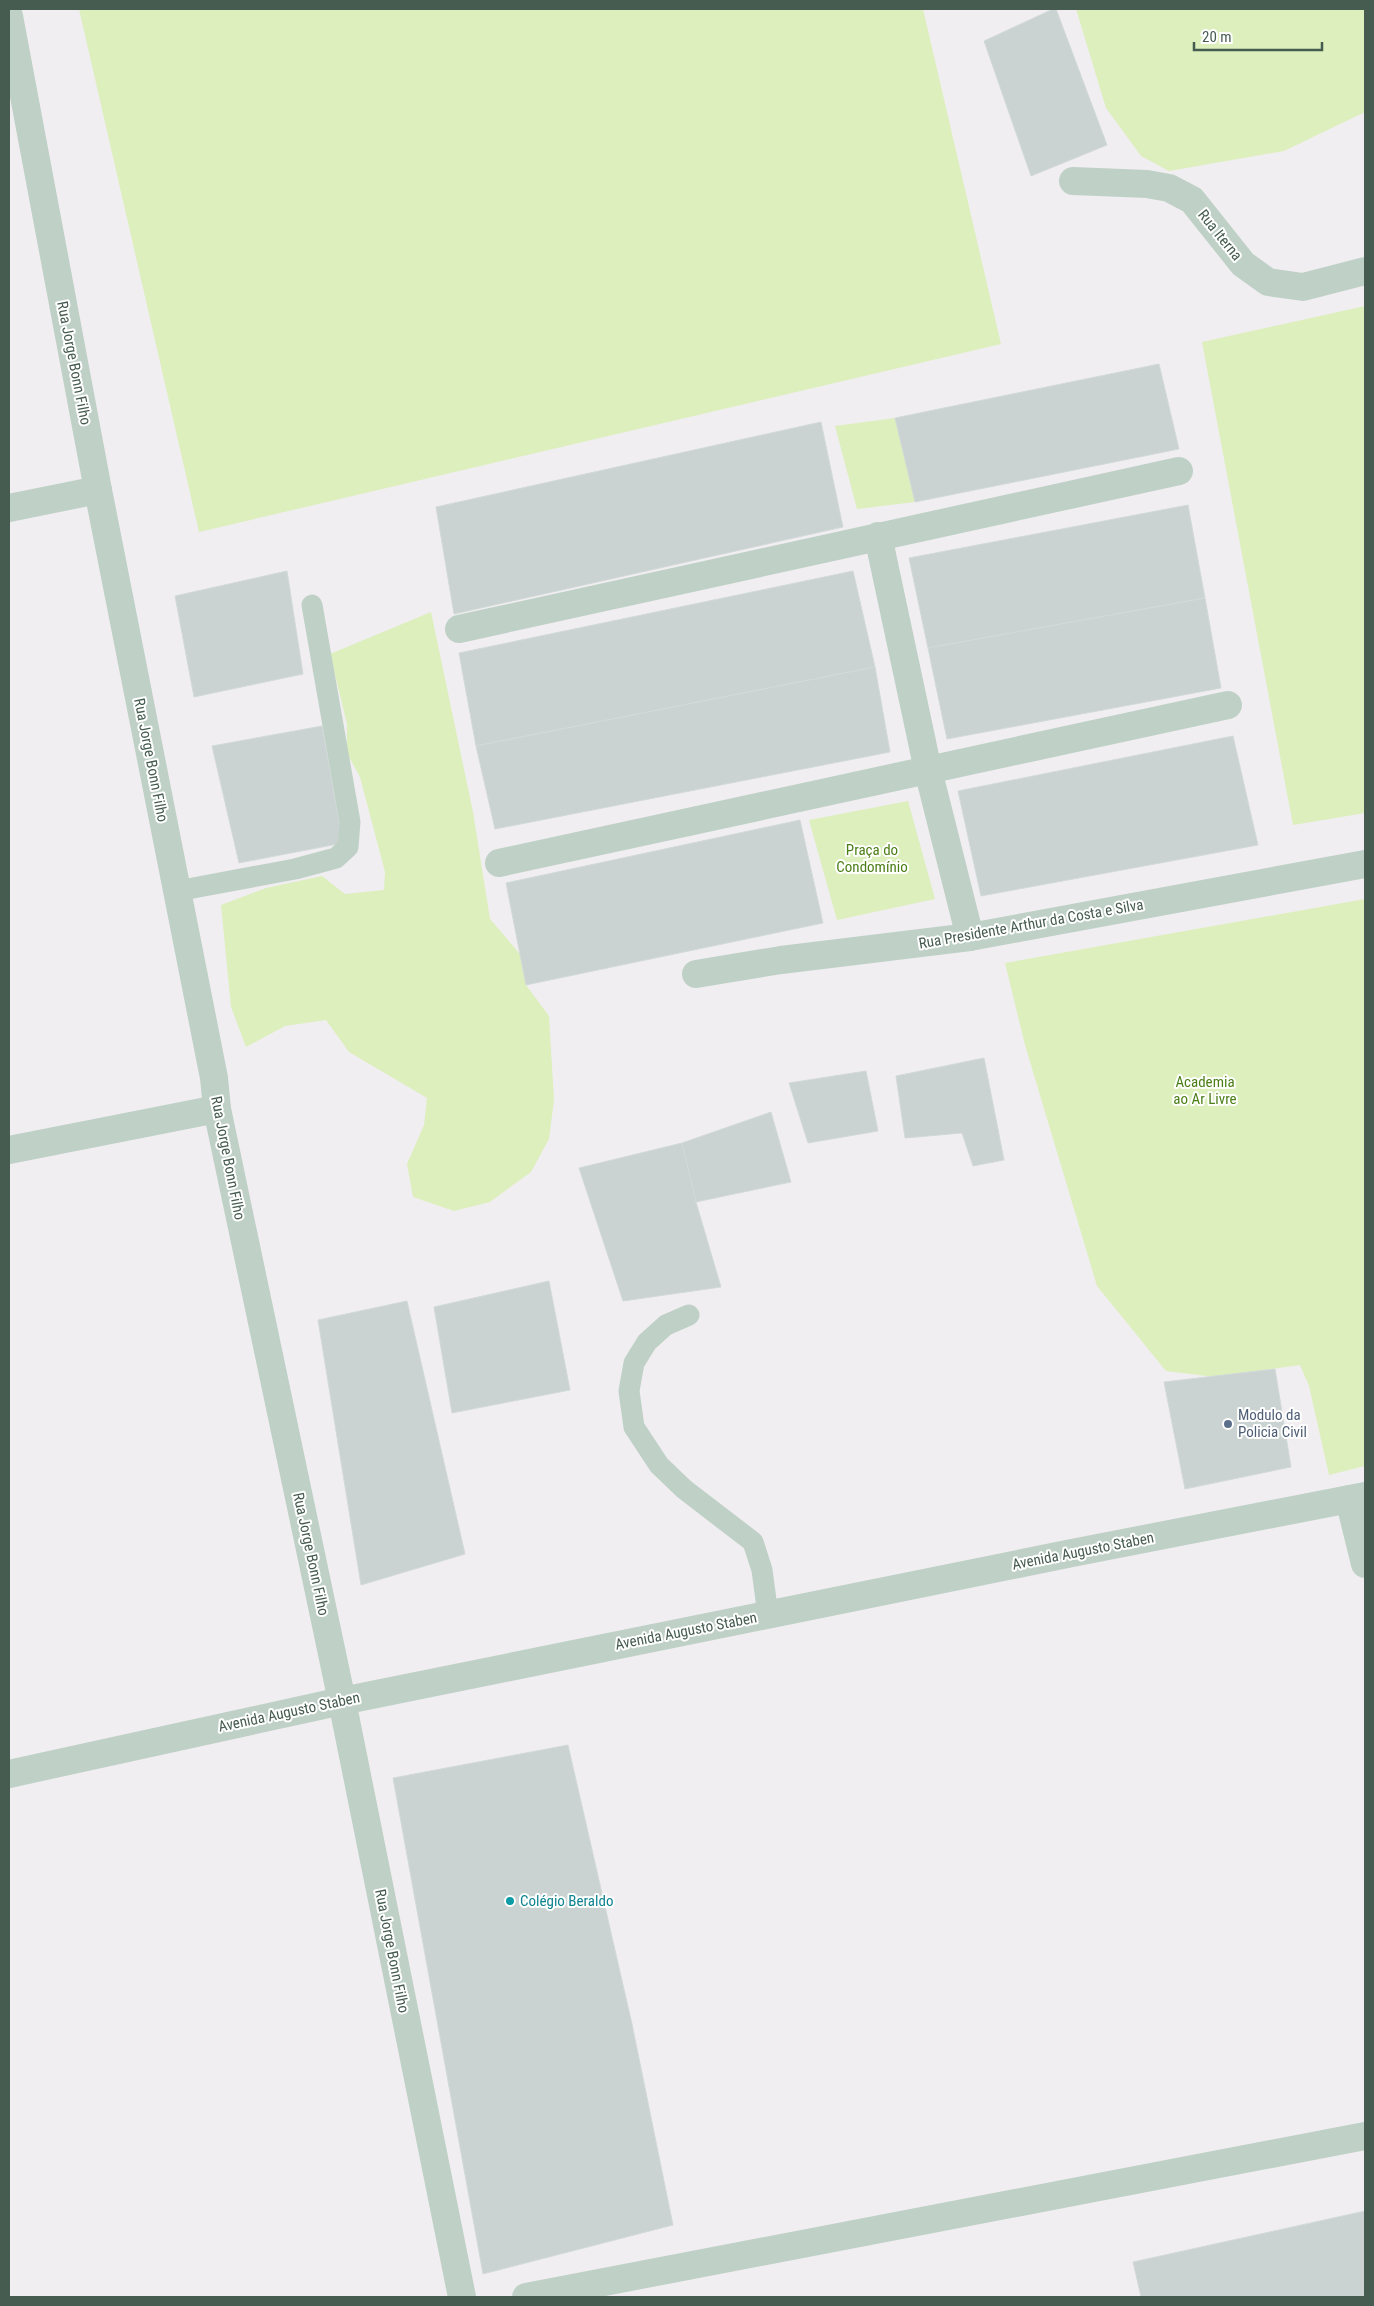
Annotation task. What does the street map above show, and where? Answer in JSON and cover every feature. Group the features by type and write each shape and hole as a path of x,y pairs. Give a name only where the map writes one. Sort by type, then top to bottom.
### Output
{"street":[{"name":"Rua Jorge Bonn Filho","path":"9,16 98,490 214,1078 217,1109 342,1701 462,2297"},
{"name":"Rua Iterna","path":"1073,181 1147,184 1169,188 1192,200 1244,264 1268,282 1303,287 1365,271"},
{"path":"459,629 1180,471"},
{"path":"9,508 98,490"},
{"path":"878,536 928,770 970,937"},
{"path":"499,863 1228,705"},
{"name":"Rua Presidente Arthur da Costa e Silva","path":"696,974 781,960 970,937 1365,864"},
{"path":"9,1150 217,1109"},
{"path":"1357,1498 1365,1564"},
{"name":"Avenida Augusto Staben","path":"9,1774 342,1701 1357,1498"},
{"path":"526,2297 1365,2136"}],"lane":[{"path":"177,891 295,869 336,858 348,847 350,822 312,605"},
{"path":"689,1315 666,1325 646,1342 634,1363 629,1391 634,1427 659,1465 684,1489 754,1542 762,1570 768,1615"}],"green space":[{"path":"79,9 923,9 1001,344 199,532"},
{"path":"1076,9 1365,9 1365,112 1284,151 1169,171 1141,156 1106,108"},
{"path":"1365,306 1365,813 1293,825 1202,342"},
{"path":"895,418 915,502 857,509 835,426"},
{"path":"431,612 473,812 490,919 520,954 526,985 549,1016 554,1100 549,1139 531,1172 490,1202 454,1211 413,1197 407,1164 424,1125 427,1098 349,1052 326,1020 285,1026 246,1047 231,1007 221,905 266,888 322,876 345,894 384,890 385,872 360,777 347,753 347,724 330,654"},
{"name":"Praça do Condomínio","path":"908,801 935,899 837,920 809,820"},
{"name":"Academia ao Ar Livre","path":"1365,899 1365,1466 1329,1475 1309,1386 1300,1365 1215,1377 1166,1371 1097,1286 1025,1045 1005,963"}],"building":[{"path":"1056,9 1107,145 1031,176 984,41"},
{"path":"1159,364 1179,449 915,502 895,418"},
{"path":"821,422 843,527 454,614 436,507"},
{"path":"1188,505 1205,598 928,648 909,558"},
{"path":"287,571 303,674 194,697 175,596"},
{"path":"853,571 875,667 476,746 459,653"},
{"path":"1205,598 1221,688 947,739 928,648"},
{"path":"875,667 890,752 495,829 476,746"},
{"path":"322,726 343,843 239,863 212,746"},
{"path":"1233,736 1258,845 981,896 958,791"},
{"path":"800,820 823,923 526,985 506,883"},
{"path":"984,1058 1004,1160 973,1166 962,1133 905,1138 896,1076"},
{"path":"866,1071 878,1131 808,1143 789,1083"},
{"path":"771,1112 791,1182 696,1202 682,1143"},
{"path":"682,1143 696,1202 721,1287 623,1301 579,1168"},
{"path":"549,1281 570,1390 452,1413 434,1307"},
{"path":"407,1301 465,1554 361,1585 318,1320"},
{"name":"Modulo da Policia Civil","path":"1275,1369 1291,1467 1185,1489 1164,1382"},
{"name":"Colégio Beraldo","path":"568,1745 632,2024 673,2225 483,2274 393,1778"},
{"path":"1365,2211 1365,2297 1141,2297 1133,2262"}],"place":[{"name":"Modulo da Policia Civil","path":"1228,1424"},
{"name":"Colégio Beraldo","path":"510,1901"}]}
